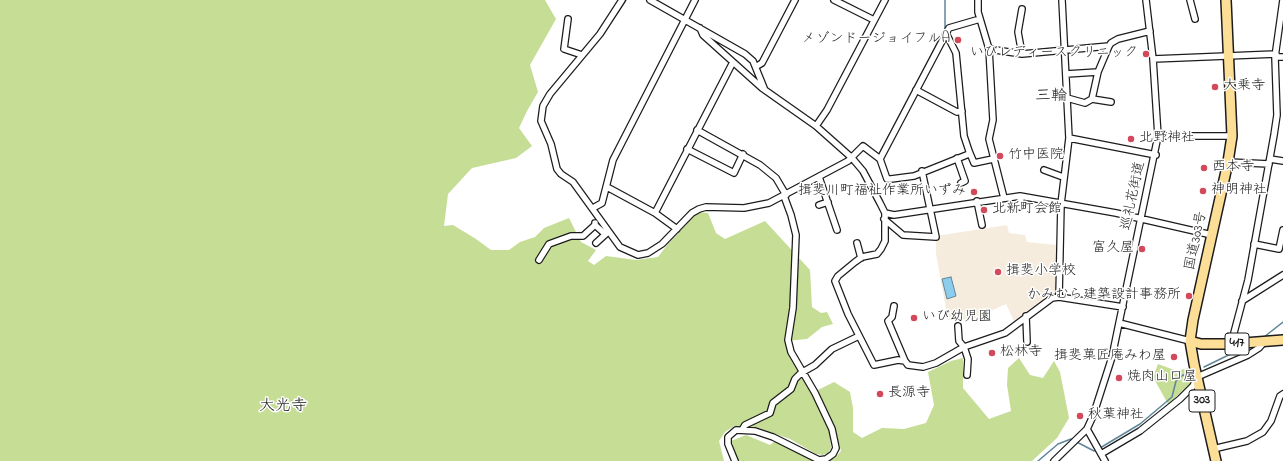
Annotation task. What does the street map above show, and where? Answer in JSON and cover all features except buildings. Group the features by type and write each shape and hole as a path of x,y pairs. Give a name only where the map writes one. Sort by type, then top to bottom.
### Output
{"highway":[{"name":"国道303号","path":"1216,461 1190,341 1193,320 1228,162 1232,136 1226,0"},
{"name":"417","path":"1190,341 1201,344 1231,344 1283,340"}],"street":[{"path":"607,233 593,208 573,182 561,174 557,169 551,144 542,121 543,106 600,34 622,0"},
{"path":"650,0 716,36 753,61 764,88"},
{"path":"593,208 602,203 608,187 613,160 696,0"},
{"path":"757,66 762,63 795,0"},
{"path":"834,0 874,20"},
{"path":"816,126 827,110 884,0"},
{"path":"978,0 978,12 989,49 992,120 989,139 1004,198"},
{"path":"1059,297 1061,204 1063,177 1069,138 1062,0"},
{"name":"巡礼花街道","path":"1087,429 1093,416 1112,356 1156,154 1158,136 1153,59 1146,0"},
{"path":"1190,0 1195,19"},
{"path":"1231,344 1254,244 1277,115 1276,55 1283,0"},
{"path":"1022,9 1018,32 1022,54"},
{"path":"568,19 564,49 582,55"},
{"path":"880,159 949,28 954,25 980,19"},
{"path":"700,28 703,35 733,62 764,88 816,126 852,158 863,171 884,216 903,235 936,237 922,171"},
{"path":"1092,99 1098,72 1111,43 1118,39 1150,31"},
{"path":"946,33 956,53 964,136 969,151 974,163 993,159"},
{"path":"989,49 1022,54 1109,46"},
{"path":"1153,59 1229,56 1283,56"},
{"path":"655,213 733,62"},
{"path":"1066,74 1098,72"},
{"path":"916,90 957,112 962,111"},
{"path":"1067,98 1085,103 1092,99 1111,102"},
{"path":"697,130 743,154 776,178 785,195 796,235 793,308 788,340 791,352 815,393 832,429 836,442 836,448 833,454 826,459 819,460 773,437 755,431 736,430 728,437 728,444 735,461"},
{"path":"1158,136 1232,136"},
{"path":"1069,138 1156,154"},
{"path":"595,225 607,233 620,247 638,254 648,253 662,244 692,213 699,209 706,207 757,207 785,195 819,177 852,158 863,146 880,159 887,179 914,176 922,171 969,154 969,151"},
{"path":"688,149 734,173 743,154"},
{"path":"957,158 965,181 961,182"},
{"path":"1228,162 1283,161"},
{"path":"1044,170 1063,177"},
{"path":"819,177 837,230"},
{"path":"608,187 655,213 677,228"},
{"path":"884,216 977,201 1021,196 1212,235"},
{"path":"1020,207 1021,196"},
{"path":"977,201 982,225"},
{"path":"819,205 828,202"},
{"path":"884,216 885,241 881,249 877,254 861,258 838,276 835,281 859,336 874,365 905,361"},
{"path":"539,260 549,244 571,236 583,236 600,220"},
{"path":"1254,244 1278,249 1283,230"},
{"path":"596,243 607,233"},
{"path":"857,243 861,258"},
{"path":"1242,301 1283,275"},
{"path":"894,306 892,317 888,321 905,361 908,365 923,367 936,363 964,347 1005,333 1045,302 1059,297 1123,307"},
{"path":"1026,316 1027,342"},
{"path":"1119,323 1190,341"},
{"path":"958,326 958,341 964,347 968,359 967,375"},
{"path":"742,430 745,425 770,413 773,403 791,389 795,379 832,349 859,336"},
{"path":"1100,453 1140,431 1193,386 1197,377 1248,355 1260,348 1264,342"},
{"path":"1213,449 1247,441 1263,432 1271,422 1280,396 1283,394"},
{"path":"1054,461 1087,429 1105,461"}],"shaded area":[{"name":"揖斐小学校","path":"1007,225 1009,233 1025,235 1027,242 1057,245 1057,290 1014,321 1006,304 973,319 948,320 936,254 936,236"}],"green space":[{"path":"0,0 545,0 556,19 530,65 538,92 519,128 532,146 516,158 472,168 448,194 444,226 453,225 491,250 509,250 520,242 535,237 544,228 569,218 581,242 596,250 588,261 594,265 606,256 636,260 658,257 698,212 708,213 716,233 725,239 765,221 810,270 812,307 821,313 827,312 833,324 822,327 807,339 785,341 788,355 813,394 829,430 831,448 828,453 823,455 816,454 790,439 756,427 734,426 725,432 719,441 724,461 0,461"},
{"path":"963,358 963,388 989,419 1011,411 1007,385 1008,368 1019,358 1030,375 1043,378 1054,361 1060,372 1069,418 1057,438 1032,461 827,461 835,458 841,451 836,432 818,390 834,382 850,392 853,408 853,432 862,438 882,428 904,429 926,423 934,405 928,372 951,361"},
{"path":"1158,364 1177,371 1188,368 1191,383 1168,404 1153,377"},
{"path":"746,435 770,445 775,441 813,461 738,461 731,441"}],"water":[{"path":"951,277 956,296 947,299 942,279"}],"waterway":[{"path":"603,34 626,0"},
{"path":"945,0 945,29"},
{"path":"879,154 942,34"},
{"path":"1264,337 1283,322"},
{"path":"1204,367 1245,347"},
{"path":"1038,461 1058,444 1071,439 1094,451 1100,448 1140,424 1172,397 1176,381 1183,375 1190,376"}],"place":[{"name":"メゾンドージョイフルA","path":"958,40"},
{"name":"いびレディースクリニック","path":"1146,54"},
{"name":"大乗寺","path":"1215,87"},
{"name":"北野神社","path":"1131,139"},
{"name":"竹中医院","path":"1000,156"},
{"name":"西本寺","path":"1204,168"},
{"name":"神明神社","path":"1203,191"},
{"name":"揖斐川町福祉作業所いずみ","path":"974,192"},
{"name":"北新町会館","path":"984,210"},
{"name":"富久屋","path":"1142,249"},
{"name":"揖斐小学校","path":"998,272"},
{"name":"かみむら建築設計事務所","path":"1189,296"},
{"name":"いび幼児園","path":"914,318"},
{"name":"松林寺","path":"992,353"},
{"name":"揖斐菓匠庵みわ屋","path":"1174,357"},
{"name":"焼肉山口屋","path":"1119,378"},
{"name":"長源寺","path":"880,394"},
{"name":"秋葉神社","path":"1080,416"}],"district":[{"name":"三輪","path":"1051,97"},
{"name":"大光寺","path":"283,407"}]}
